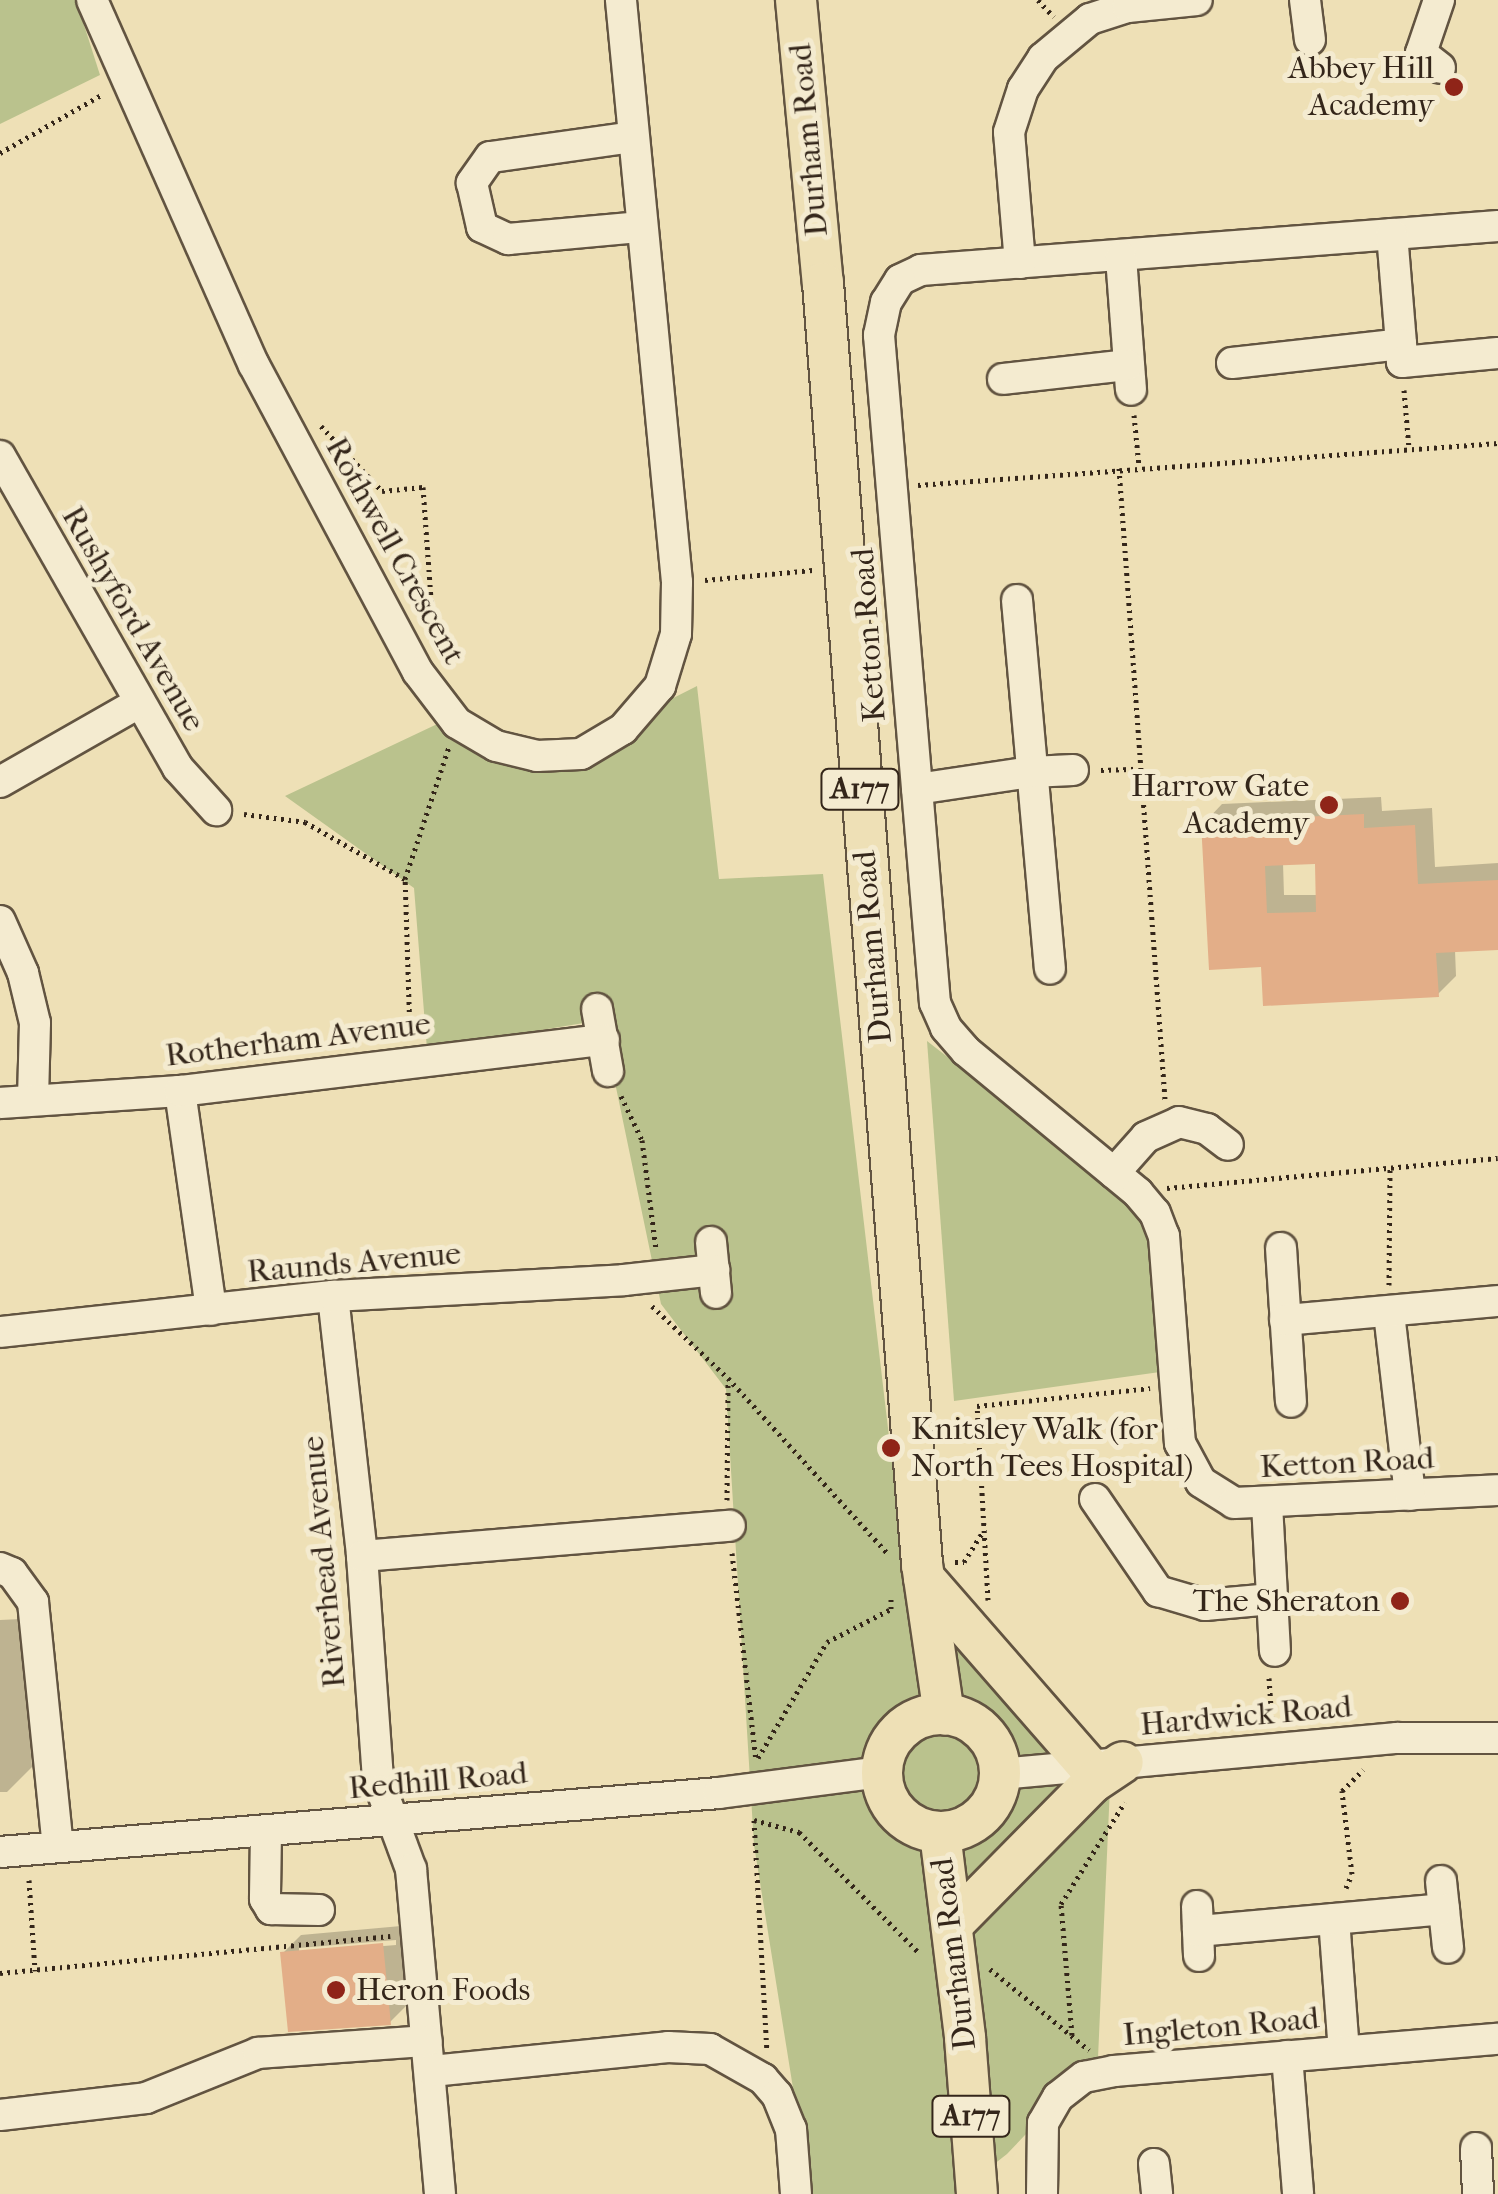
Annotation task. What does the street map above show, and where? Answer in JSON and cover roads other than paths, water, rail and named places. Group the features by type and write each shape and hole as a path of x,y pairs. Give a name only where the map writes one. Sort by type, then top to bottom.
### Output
{"main road":[{"name":"Durham Road","path":"796,0 823,283 915,1569 944,1714"},
{"path":"915,1569 1120,1762 1092,1783 953,1924"},
{"path":"881,1772 884,1754 904,1726 921,1717 944,1714 974,1724 988,1738 1000,1774"},
{"name":"Durham Road","path":"881,1772 888,1802 903,1820 940,1833 973,1824 988,1809 1000,1774"},
{"name":"Durham Road","path":"940,1833 953,1924 977,2194"}],"street":[{"name":"Rothwell Crescent","path":"92,0 254,364 418,672 457,723 496,746 537,756 581,754 623,728 660,686 676,634 677,582 621,0"},
{"path":"1020,263 1009,132 1023,89 1043,58 1090,19 1128,7 1197,0"},
{"path":"1305,0 1310,40"},
{"path":"1439,0 1421,54 1440,68"},
{"path":"632,137 490,157 472,183 482,227 508,238 640,227"},
{"name":"Ketton Road","path":"1498,226 1121,258 921,270 900,280 886,302 879,336 895,488 935,1004 946,1028 966,1051 1138,1193 1155,1213 1164,1236 1180,1443 1201,1482 1234,1504 1498,1490"},
{"path":"1392,234 1401,353"},
{"path":"1004,379 1129,378 1121,258"},
{"path":"1232,363 1401,353 1498,353"},
{"name":"Rushyford Avenue","path":"0,456 178,768 216,810"},
{"path":"1017,600 1050,969"},
{"path":"0,782 140,702"},
{"path":"917,790 1032,772 1073,770"},
{"path":"4,938 23,973 35,1023 33,1099"},
{"path":"597,1008 608,1071"},
{"name":"Rotherham Avenue","path":"0,1103 180,1091 604,1040"},
{"path":"180,1091 211,1310"},
{"path":"1114,1174 1146,1137 1179,1122 1207,1129 1228,1145"},
{"path":"1281,1248 1291,1402"},
{"name":"Raunds Avenue","path":"0,1332 333,1296 624,1280 714,1268"},
{"name":"Riverhead Avenue","path":"333,1296 362,1556 378,1780 411,1869 440,2194"},
{"path":"1286,1320 1498,1301"},
{"path":"1389,1312 1410,1495"},
{"path":"1096,1499 1158,1591 1205,1605 1272,1600"},
{"path":"1267,1504 1276,1650"},
{"path":"362,1556 729,1525"},
{"path":"0,1568 12,1573 33,1602 58,1847"},
{"name":"Hardwick Road","path":"1000,1774 1397,1738 1498,1738"},
{"name":"Redhill Road","path":"0,1852 266,1832 755,1775 881,1772"},
{"path":"266,1832 265,1899 271,1909 319,1910"},
{"path":"1198,1931 1334,1919 1442,1896 1448,1948"},
{"path":"1334,1919 1344,2052"},
{"name":"Ingleton Road","path":"1042,2194 1043,2122 1058,2098 1084,2078 1114,2071 1498,2040"},
{"path":"0,2115 146,2098 258,2053 427,2041"},
{"path":"432,2072 668,2047 710,2049 763,2079 777,2096 791,2129 796,2194"},
{"path":"1287,2056 1298,2194"},
{"path":"1476,2148 1478,2194"}],"place":[{"name":"Abbey Hill Academy","path":"1454,87"},
{"name":"Harrow Gate Academy","path":"1329,805"},
{"name":"Knitsley Walk (for North Tees Hospital)","path":"891,1448"},
{"name":"The Sheraton","path":"1400,1601"},
{"name":"Heron Foods","path":"336,1990"}]}
